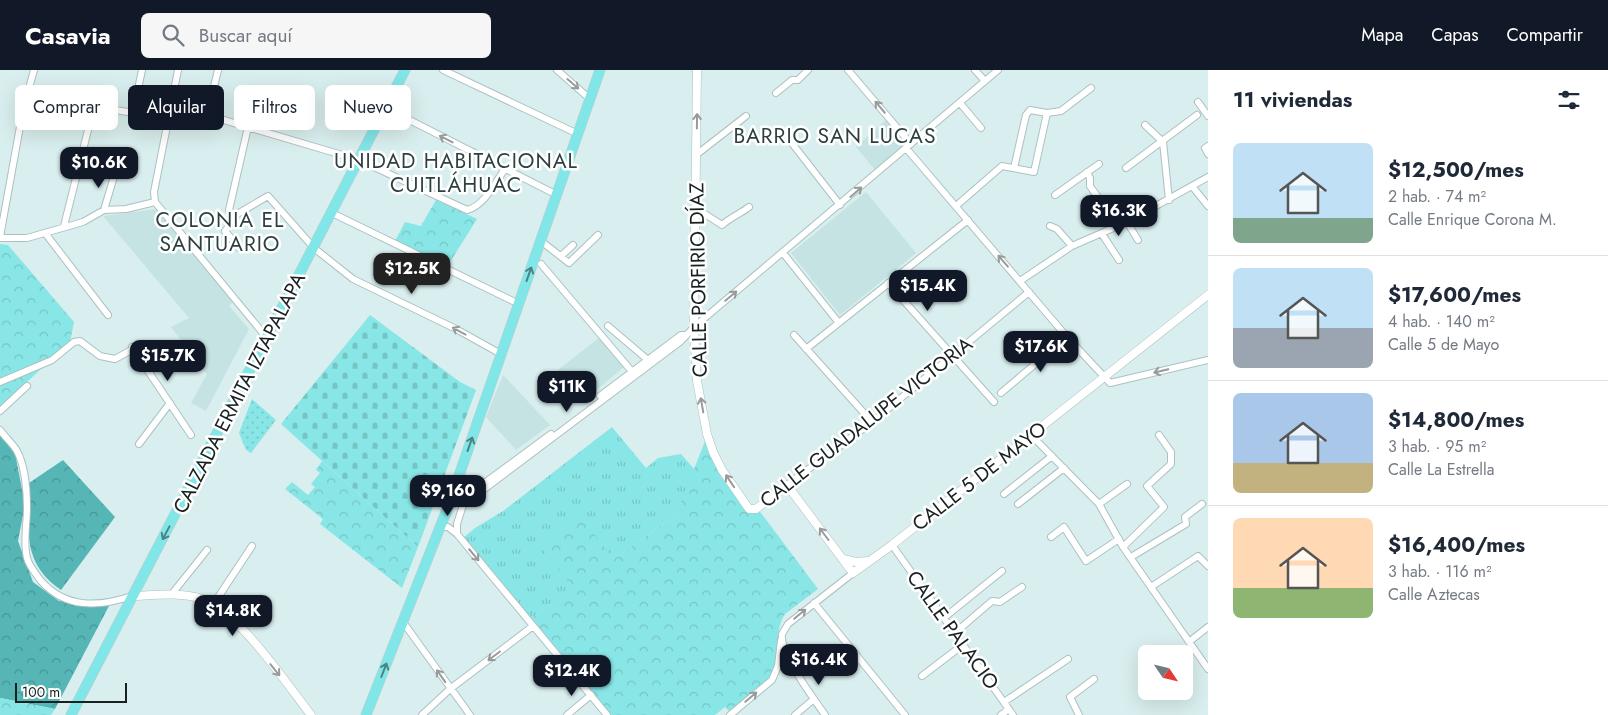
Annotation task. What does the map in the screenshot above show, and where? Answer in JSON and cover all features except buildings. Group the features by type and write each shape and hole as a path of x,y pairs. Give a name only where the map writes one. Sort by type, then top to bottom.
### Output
{"main road":[{"name":"CALZADA ERMITA IZTAPALAPA","path":"398,85 405,70"},
{"path":"366,715 448,507 600,70"},
{"name":"CALZADA ERMITA IZTAPALAPA","path":"71,715 375,130"}],"street":[{"path":"30,85 34,70"},
{"path":"139,85 142,70"},
{"path":"175,85 178,70"},
{"path":"214,85 218,70"},
{"path":"442,70 578,134"},
{"path":"557,70 590,99"},
{"name":"CALLE PORFIRIO DÍAZ","path":"697,70 697,209 694,327 697,381 707,434 722,470 749,509"},
{"path":"776,93 792,80 798,80 808,70"},
{"path":"848,70 956,206 1067,337 1110,383 1208,360"},
{"path":"975,70 985,81"},
{"path":"448,507 467,496 634,373 681,341 694,327 998,70"},
{"path":"1014,168 1026,115 1030,110 1047,113 1061,111 1091,88"},
{"path":"1198,102 1208,116"},
{"path":"960,103 981,128"},
{"path":"956,206 1002,166 1034,172 1047,113"},
{"path":"1126,168 1197,115"},
{"path":"696,155 746,116"},
{"path":"411,121 557,195"},
{"path":"1145,125 1163,142 1169,200"},
{"path":"20,130 0,237 27,238 83,222 104,210 126,209 155,202"},
{"path":"64,226 88,130"},
{"path":"166,130 154,192 155,202 267,338"},
{"path":"234,216 229,210 247,130"},
{"path":"258,130 359,160 461,208 472,209 485,198 505,169"},
{"path":"791,142 840,205"},
{"path":"1208,146 1205,148 1208,154"},
{"path":"1055,196 1099,164"},
{"path":"1087,172 1090,178 1090,186 1118,226"},
{"path":"104,210 115,174"},
{"path":"1020,281 1072,246 1126,222 1208,178"},
{"path":"1192,186 1208,206"},
{"path":"239,248 224,231 231,224 234,216 268,196 314,248 353,279 456,329 501,354"},
{"path":"697,209 722,225 732,216 739,214 749,207"},
{"path":"332,213 519,304"},
{"path":"806,349 968,220"},
{"path":"1126,222 1138,240"},
{"path":"1050,226 1057,229 1072,246"},
{"path":"45,233 108,315"},
{"path":"1102,234 1119,260"},
{"path":"541,241 568,262 598,236"},
{"path":"561,256 573,245"},
{"path":"783,253 839,322"},
{"path":"541,264 634,373"},
{"path":"888,282 994,402"},
{"name":"CALLE GUADALUPE VICTORIA","path":"749,509 756,509 872,422 1028,292"},
{"name":"CALLE 5 DE MAYO","path":"781,639 788,624 814,602 892,545 1208,295"},
{"path":"608,326 648,360"},
{"path":"794,334 872,422"},
{"path":"457,534 457,524 463,505 634,373 648,360 681,335 686,335"},
{"path":"1001,393 1067,337"},
{"path":"0,382 52,360 74,342 80,341 100,356 115,359 133,347 191,435"},
{"path":"0,411 27,386"},
{"path":"139,444 170,404"},
{"path":"0,430 17,452 23,476 27,507 27,559 35,574 59,598 81,604 109,604 134,596 171,595 202,600 213,605 231,618 246,634 311,715"},
{"path":"1123,547 1164,507 1147,486 1171,464 1171,452 1159,434"},
{"path":"1032,435 1099,504 1123,547 1208,669"},
{"path":"1004,494 1052,456"},
{"path":"1018,504 1064,468"},
{"path":"1099,504 1127,484"},
{"path":"787,486 853,573"},
{"path":"1130,557 1186,524 1185,517 1202,504"},
{"path":"439,528 443,525 457,534 607,715"},
{"path":"1051,537 1064,527 1086,561 1119,539"},
{"name":"CALLE PALACIO","path":"892,545 956,632 1011,712"},
{"path":"213,605 252,546"},
{"path":"171,595 207,550"},
{"path":"1152,587 1198,556 1202,557 1208,566"},
{"path":"843,559 856,562 870,561"},
{"path":"945,617 1002,571"},
{"path":"956,632 992,601 1000,602 1022,587"},
{"path":"814,602 905,715"},
{"path":"403,622 470,715"},
{"path":"422,715 450,689 534,626"},
{"path":"1190,641 1208,627"},
{"path":"781,639 795,669 825,715"},
{"path":"730,715 772,680 778,666 781,639"},
{"path":"922,676 964,644"},
{"path":"1004,702 1068,659"},
{"path":"1079,715 1070,698 1094,679"},
{"path":"568,715 591,695"},
{"path":"796,715 814,699"},
{"path":"1001,715 1011,712"}],"shaded area":[{"path":"886,120 907,144 876,171 856,147"},
{"path":"866,192 916,253 840,315 791,253"},
{"path":"157,209 233,302 229,306 249,329 206,411 191,403 207,374 171,327 189,318 103,216"},
{"path":"600,337 624,367 583,401 558,370"},
{"path":"503,375 550,425 516,450 486,417"}],"green space":[{"path":"436,200 477,219 447,267 394,243 405,222 421,226"},
{"path":"0,244 8,245 74,322 70,342 0,407"},
{"path":"370,315 460,382 476,390 418,547 281,424"},
{"path":"252,399 276,420 251,453 246,450 239,433"},
{"path":"612,427 646,468 658,458 681,454 695,470 676,515 530,619 463,538 475,528 503,511"},
{"path":"0,432 14,448 25,505 18,541 33,582 59,601 110,604 55,709 0,698"},
{"path":"707,436 748,512 758,509 818,589 785,614 779,630 778,662 772,677 731,713 725,707 715,715 611,715 530,619 573,588 540,546 581,517 614,559 676,515"},
{"path":"63,460 115,517 61,590 38,567 33,555 28,529 29,483"},
{"path":"322,461 418,547 402,588 320,524 323,519 285,489 292,482 308,495 315,487 311,484 320,473 316,470"},
{"path":"0,698 55,709 51,715 0,715"}],"district":[{"name":"BARRIO SAN LUCAS","path":"835,136"},
{"name":"UNIDAD HABITACIONAL CUITLÁHUAC","path":"456,173"},
{"name":"COLONIA EL SANTUARIO","path":"220,232"}]}
